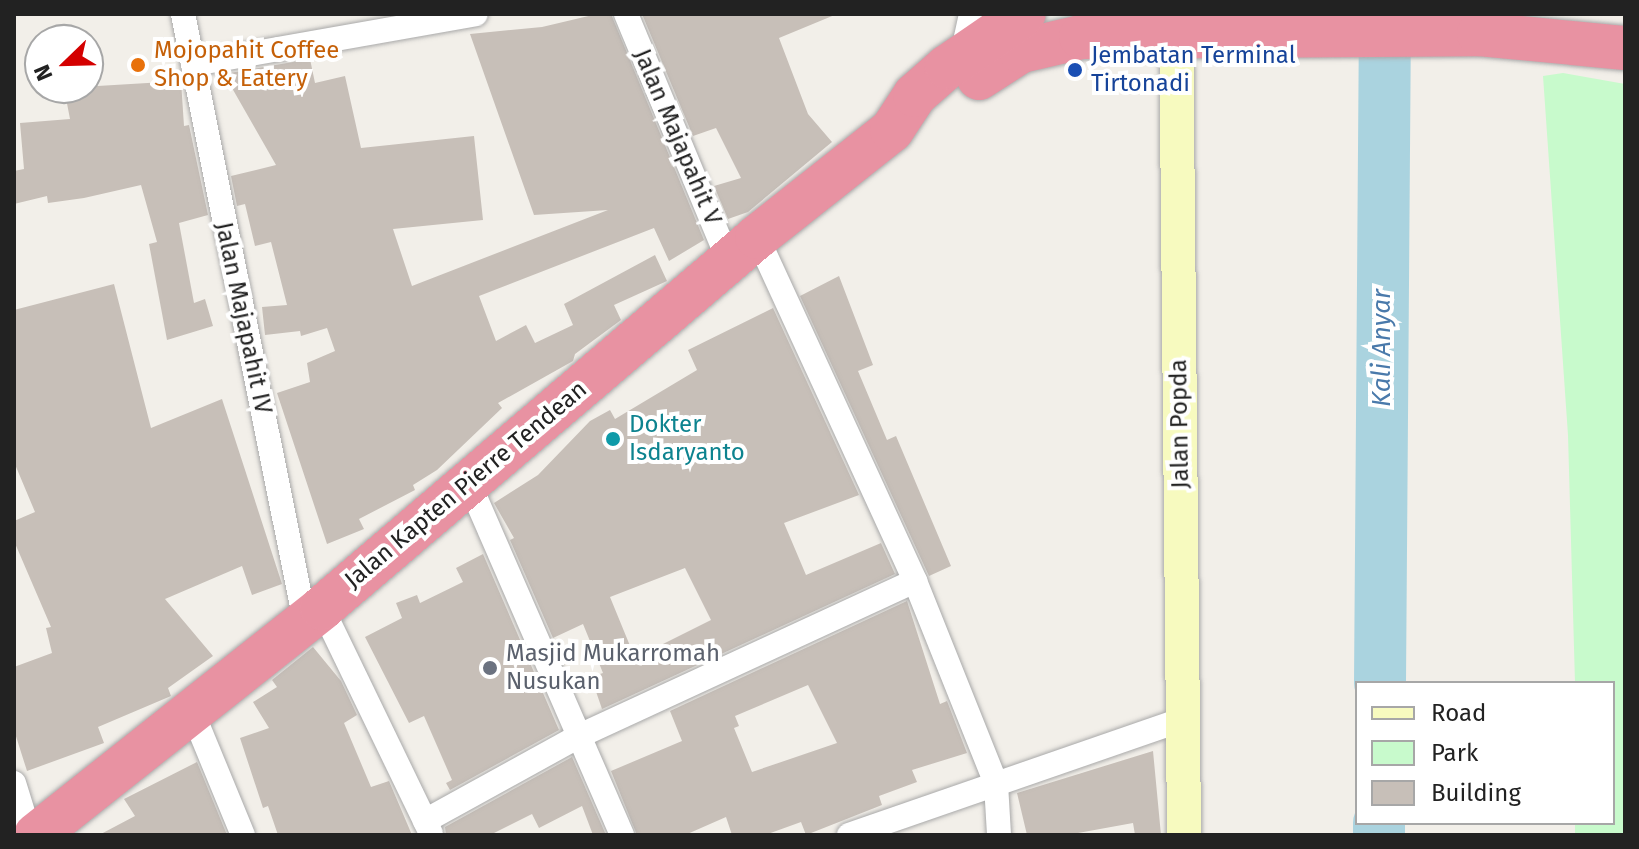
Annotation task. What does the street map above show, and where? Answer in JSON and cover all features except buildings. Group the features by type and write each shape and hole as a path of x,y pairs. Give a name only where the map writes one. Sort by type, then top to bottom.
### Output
{"highway":[{"name":"Jalan Kapten Pierre Tendean","path":"33,835 314,614 743,249 892,130 925,119 965,71 1024,14"},
{"name":"Jalan Kapten Pierre Tendean","path":"965,71 1044,42 1114,25 1175,24 1303,33 1525,36 1625,48"}],"main road":[{"name":"Jalan Popda","path":"1175,24 1184,835"}],"street":[{"name":"Jalan Majapahit IV","path":"183,14 314,614 428,828"},
{"path":"193,64 476,14"},
{"name":"Jalan Majapahit V","path":"626,14 743,249 915,581 996,784 999,835"},
{"path":"965,71 971,14"},
{"path":"469,483 622,835"},
{"path":"428,828 579,736 915,581"},
{"path":"191,709 243,835"},
{"path":"849,835 1184,719"},
{"path":"14,783 33,835"}],"green space":[{"path":"1563,73 1625,84 1625,835 1575,835 1575,825 1615,825 1615,681 1575,681 1568,435 1543,76"}],"waterway":[{"name":"Kali Anyar","path":"1380,681 1385,14"},
{"name":"Kali Anyar","path":"1379,825 1379,835"}],"place":[{"name":"Mojopahit Coffee Shop & Eatery","path":"138,65"},
{"name":"Jembatan Terminal Tirtonadi","path":"1075,70"},
{"name":"Dokter Isdaryanto","path":"613,439"},
{"name":"Masjid Mukarromah Nusukan","path":"490,668"}]}
